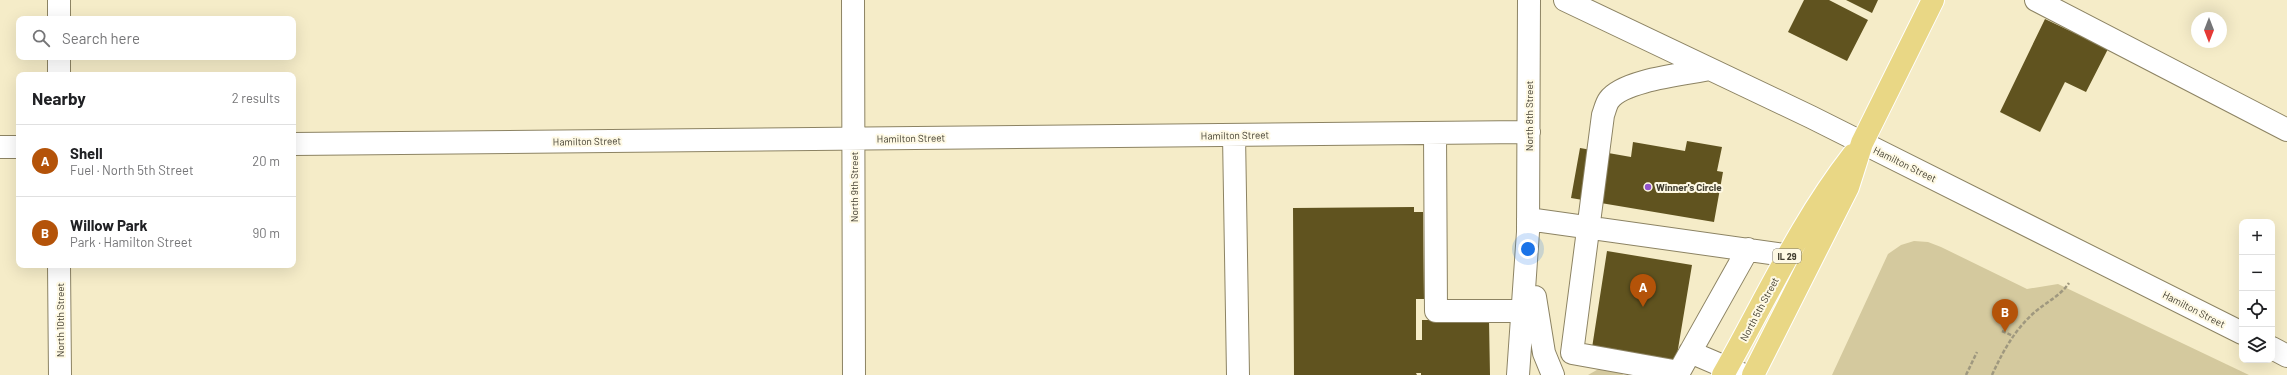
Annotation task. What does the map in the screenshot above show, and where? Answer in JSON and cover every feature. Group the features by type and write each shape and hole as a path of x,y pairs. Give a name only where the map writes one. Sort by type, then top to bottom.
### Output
{"main road":[{"name":"North 5th Street","path":"1753,375 1848,187 1862,143 1933,0"},
{"name":"North 5th Street","path":"1731,372 1787,256 1834,179 1862,143"}],"street":[{"path":"59,0 59,16"},
{"name":"North 9th Street","path":"853,0 854,375"},
{"name":"North 8th Street","path":"1518,375 1529,311 1529,0"},
{"name":"Hamilton Street","path":"1565,0 1862,143 2239,332"},
{"path":"2036,0 2287,130"},
{"path":"59,60 59,72"},
{"path":"1710,69 1641,84 1621,90 1610,100 1603,115 1587,226 1572,354 1679,372 1748,249"},
{"name":"Hamilton Street","path":"296,144 1528,132"},
{"path":"1435,133 1436,312 1529,311"},
{"path":"1234,135 1238,375"},
{"path":"0,147 16,147"},
{"path":"1528,226 1587,226 1787,256 1811,258"},
{"name":"North 10th Street","path":"59,268 60,375"},
{"name":"North 8th Street","path":"1529,311 1553,375"},
{"path":"2275,350 2287,356"},
{"path":"1690,352 1731,372"}],"path":[{"path":"1992,375 2013,336 2028,319 2065,289 2069,283"},
{"path":"2002,331 2013,336"},
{"path":"1966,375 1977,352"}],"shaded area":[{"path":"1914,241 1928,242 1941,247 2027,289 2058,284 2249,375 1832,375 1888,254 1901,245"},
{"path":"1602,367 1621,371 1623,375 1588,375"}],"building":[{"path":"1804,0 1829,0 1868,20 1847,61 1788,32"},
{"path":"1846,0 1878,0 1872,13"},
{"path":"2045,19 2108,49 2086,92 2065,82 2040,132 2000,112"},
{"path":"1687,141 1722,147 1717,171 1723,172 1714,222 1571,198 1580,148 1631,157 1633,142 1685,151"},
{"path":"1414,207 1414,212 1423,212 1424,299 1416,299 1416,340 1422,340 1422,320 1489,320 1490,375 1421,375 1421,373 1416,373 1417,375 1294,375 1293,208"},
{"path":"1607,251 1692,265 1676,361 1592,348"}],"place":[{"name":"Winner's Circle","path":"1648,187"},
{"name":"Shell","path":"1643,307"},
{"name":"Willow Park","path":"2005,332"}]}
